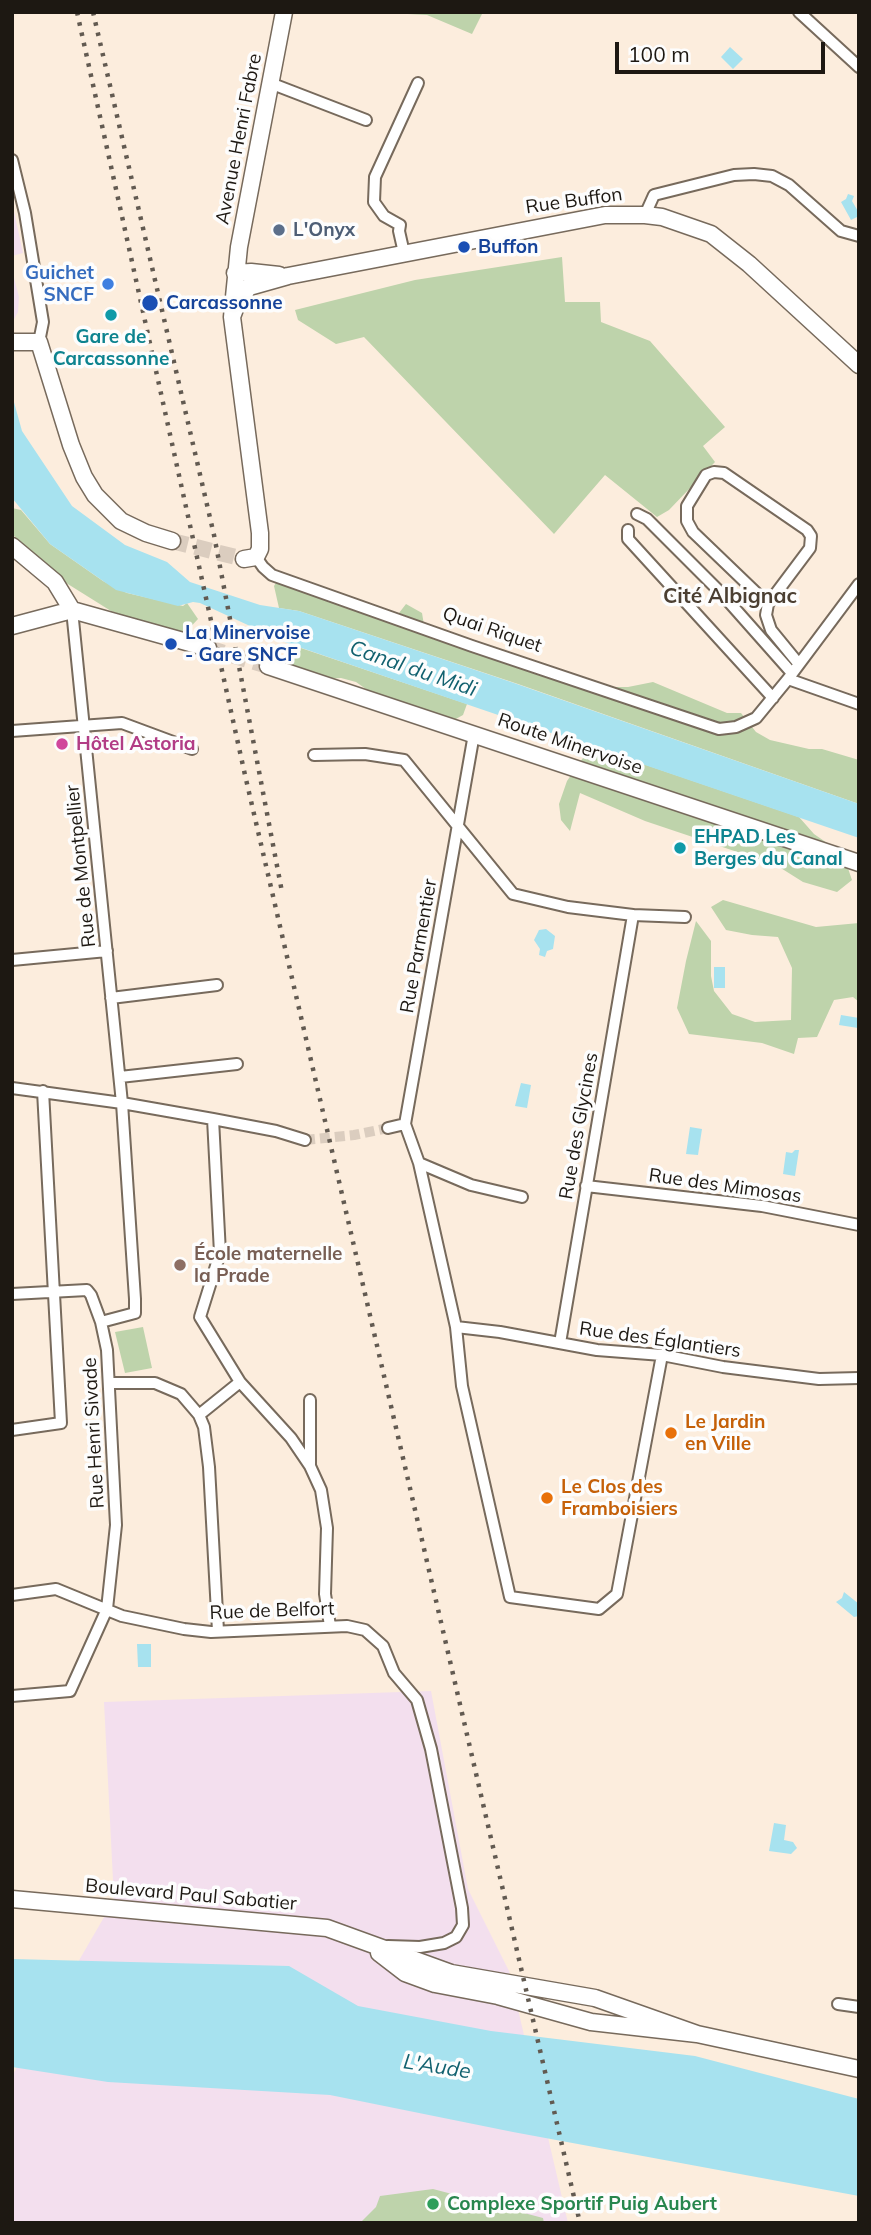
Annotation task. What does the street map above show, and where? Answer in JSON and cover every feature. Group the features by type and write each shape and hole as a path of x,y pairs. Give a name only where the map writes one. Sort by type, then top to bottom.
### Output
{"street":[{"name":"Avenue Henri Fabre","path":"235,273 284,12"},
{"path":"799,12 859,67"},
{"path":"270,83 366,120"},
{"path":"404,253 400,225 384,216 374,202 375,177 418,83"},
{"path":"12,160 25,213 43,322 39,342 71,445 84,477 105,507 121,521 172,541"},
{"path":"645,215 654,195 734,176 754,174 772,176 789,186 841,232 859,236"},
{"name":"Rue Buffon","path":"232,317 238,301 249,287 288,276 605,215 645,215 711,234 749,264 859,365"},
{"path":"235,273 232,317 260,533 260,549 250,558"},
{"name":"Rue Buffon","path":"235,273 288,276"},
{"path":"13,342 39,342"},
{"path":"768,604 693,532 687,521 687,506 706,475 724,473 807,530 811,536 810,548 768,604 766,615 792,672"},
{"path":"637,514 647,519 721,593 792,672 859,704"},
{"path":"628,530 628,539 773,698 859,584"},
{"path":"12,546 55,582 72,610"},
{"name":"Quai Riquet","path":"250,558 272,575 460,642 719,729 736,727 756,718 773,698"},
{"path":"12,626 72,610 208,648"},
{"name":"Rue de Montpellier","path":"72,610 120,1077 135,1313 101,1322"},
{"name":"Route Minervoise","path":"268,666 859,863"},
{"path":"12,731 122,723 192,749"},
{"name":"Rue Parmentier","path":"474,734 405,1124 419,1163 456,1327 462,1385 510,1597 599,1609 617,1594 662,1355"},
{"path":"314,755 365,754 404,760 513,894 568,907 633,915 685,917"},
{"name":"Rue des Glycines","path":"560,1343 633,915"},
{"path":"12,960 107,951"},
{"path":"111,998 217,985"},
{"path":"120,1077 237,1064"},
{"path":"12,1088 213,1119 276,1131 306,1140"},
{"path":"12,1430 61,1423 43,1091"},
{"path":"213,1119 220,1253 200,1317 240,1382 291,1438 310,1466 321,1490 327,1528 325,1594 330,1626"},
{"path":"388,1128 405,1124"},
{"path":"419,1163 471,1185 522,1197"},
{"name":"Rue des Mimosas","path":"586,1186 762,1206 859,1225"},
{"name":"Rue Henri Sivade","path":"12,1696 70,1691 107,1609 116,1525 107,1350 101,1322 87,1290 55,1292"},
{"path":"12,1294 55,1292"},
{"name":"Rue des Églantiers","path":"456,1327 597,1350 662,1355 723,1367 819,1379 859,1378"},
{"path":"199,1415 240,1382"},
{"path":"109,1383 155,1383 181,1394 199,1415 204,1427 209,1467 218,1631"},
{"path":"310,1400 310,1466"},
{"name":"Rue de Belfort","path":"12,1595 56,1589 122,1616 184,1629 218,1631 347,1626 365,1630 383,1646 394,1673 417,1700 430,1749 462,1908 463,1925 456,1937 444,1943 420,1947 364,1942"},
{"name":"Boulevard Paul Sabatier","path":"12,1899 327,1928 451,1973 595,1997 697,2034"},
{"name":"Boulevard Paul Sabatier","path":"364,1942 405,1973 435,1984 498,1996 591,2022 697,2034 859,2070"},
{"path":"838,2004 859,2007"}],"shaded area":[{"path":"12,202 23,253 12,256"},
{"path":"12,270 19,297 18,312 12,323"},
{"path":"431,1691 468,1889 509,1971 568,2223 12,2223 12,2076 114,1900 104,1702"}],"green space":[{"path":"369,12 483,12 472,34 427,15"},
{"path":"562,257 565,302 600,302 601,322 650,341 725,427 703,446 715,462 669,510 657,517 605,475 554,534 364,337 336,344 298,320 295,310 415,280"},
{"path":"12,508 21,510 50,544 103,581 127,593 183,606 187,603 198,619 182,636 111,611 63,581 12,534"},
{"path":"277,581 392,622 406,604 422,613 424,625 504,661 592,693 653,682 727,713 741,713 756,732 770,740 809,749 822,749 859,760 859,804 518,684 299,611 279,608 274,586"},
{"path":"295,646 467,704 463,715 454,720 373,694 356,682 341,678 322,679 285,667 286,658"},
{"path":"602,750 799,817 814,834 843,854 852,880 837,892 803,882 776,865 645,821 580,793 570,831 561,820 559,804 567,781 583,758"},
{"path":"723,900 816,927 859,923 859,1002 853,997 834,1000 817,1037 798,1038 794,1054 762,1043 689,1034 677,1008 696,921 711,941 714,991 732,1014 755,1022 791,1020 792,968 778,937 726,930 711,907"},
{"path":"143,1327 152,1368 125,1373 115,1332"},
{"name":"Complexe Sportif Puig Aubert","path":"433,2189 543,2218 544,2223 360,2223 376,2207 380,2196"}],"water":[{"path":"730,47 743,59 733,69 721,57"},
{"path":"848,194 854,196 852,201 859,213 859,216 851,220 841,202"},
{"name":"Canal du Midi","path":"12,395 22,431 72,506 125,545 167,562 190,582 260,605 299,611 859,804 859,838 287,643 200,603 178,606 116,590 50,544 12,498"},
{"path":"546,929 555,936 553,949 547,951 545,957 539,955 540,949 534,940 539,930"},
{"path":"714,967 725,967 725,988 714,988"},
{"path":"841,1015 859,1018 858,1028 839,1025"},
{"path":"521,1083 531,1085 527,1108 515,1106"},
{"path":"690,1127 702,1129 698,1155 686,1154"},
{"path":"799,1150 795,1176 783,1174 786,1152 792,1153"},
{"path":"844,1592 859,1604 859,1616 854,1617 836,1602 842,1598"},
{"path":"137,1644 151,1644 151,1667 138,1667"},
{"path":"774,1823 786,1825 784,1840 793,1842 797,1848 791,1854 769,1851"},
{"name":"L'Aude","path":"12,1959 289,1966 358,2006 491,2031 695,2056 859,2099 859,2196 330,2095 108,2082 12,2067"}],"tunnel":[{"path":"172,541 244,559"},
{"path":"208,648 268,666"},
{"path":"305,1140 388,1128"}],"railway":[{"path":"77,12 245,775 580,2223"},
{"path":"93,12 214,535 282,892"}],"place":[{"name":"L'Onyx","path":"279,230"},
{"name":"Buffon","path":"464,247"},
{"name":"Guichet SNCF","path":"108,284"},
{"name":"Carcassonne","path":"150,303"},
{"name":"Gare de Carcassonne","path":"111,315"},
{"name":"La Minervoise - Gare SNCF","path":"171,644"},
{"name":"Hôtel Astoria","path":"62,744"},
{"name":"EHPAD Les Berges du Canal","path":"680,848"},
{"name":"École maternelle la Prade","path":"180,1265"},
{"name":"Le Jardin en Ville","path":"671,1433"},
{"name":"Le Clos des Framboisiers","path":"547,1498"},
{"name":"Complexe Sportif Puig Aubert","path":"433,2204"}],"district":[{"name":"Cité Albignac","path":"730,597"}]}
